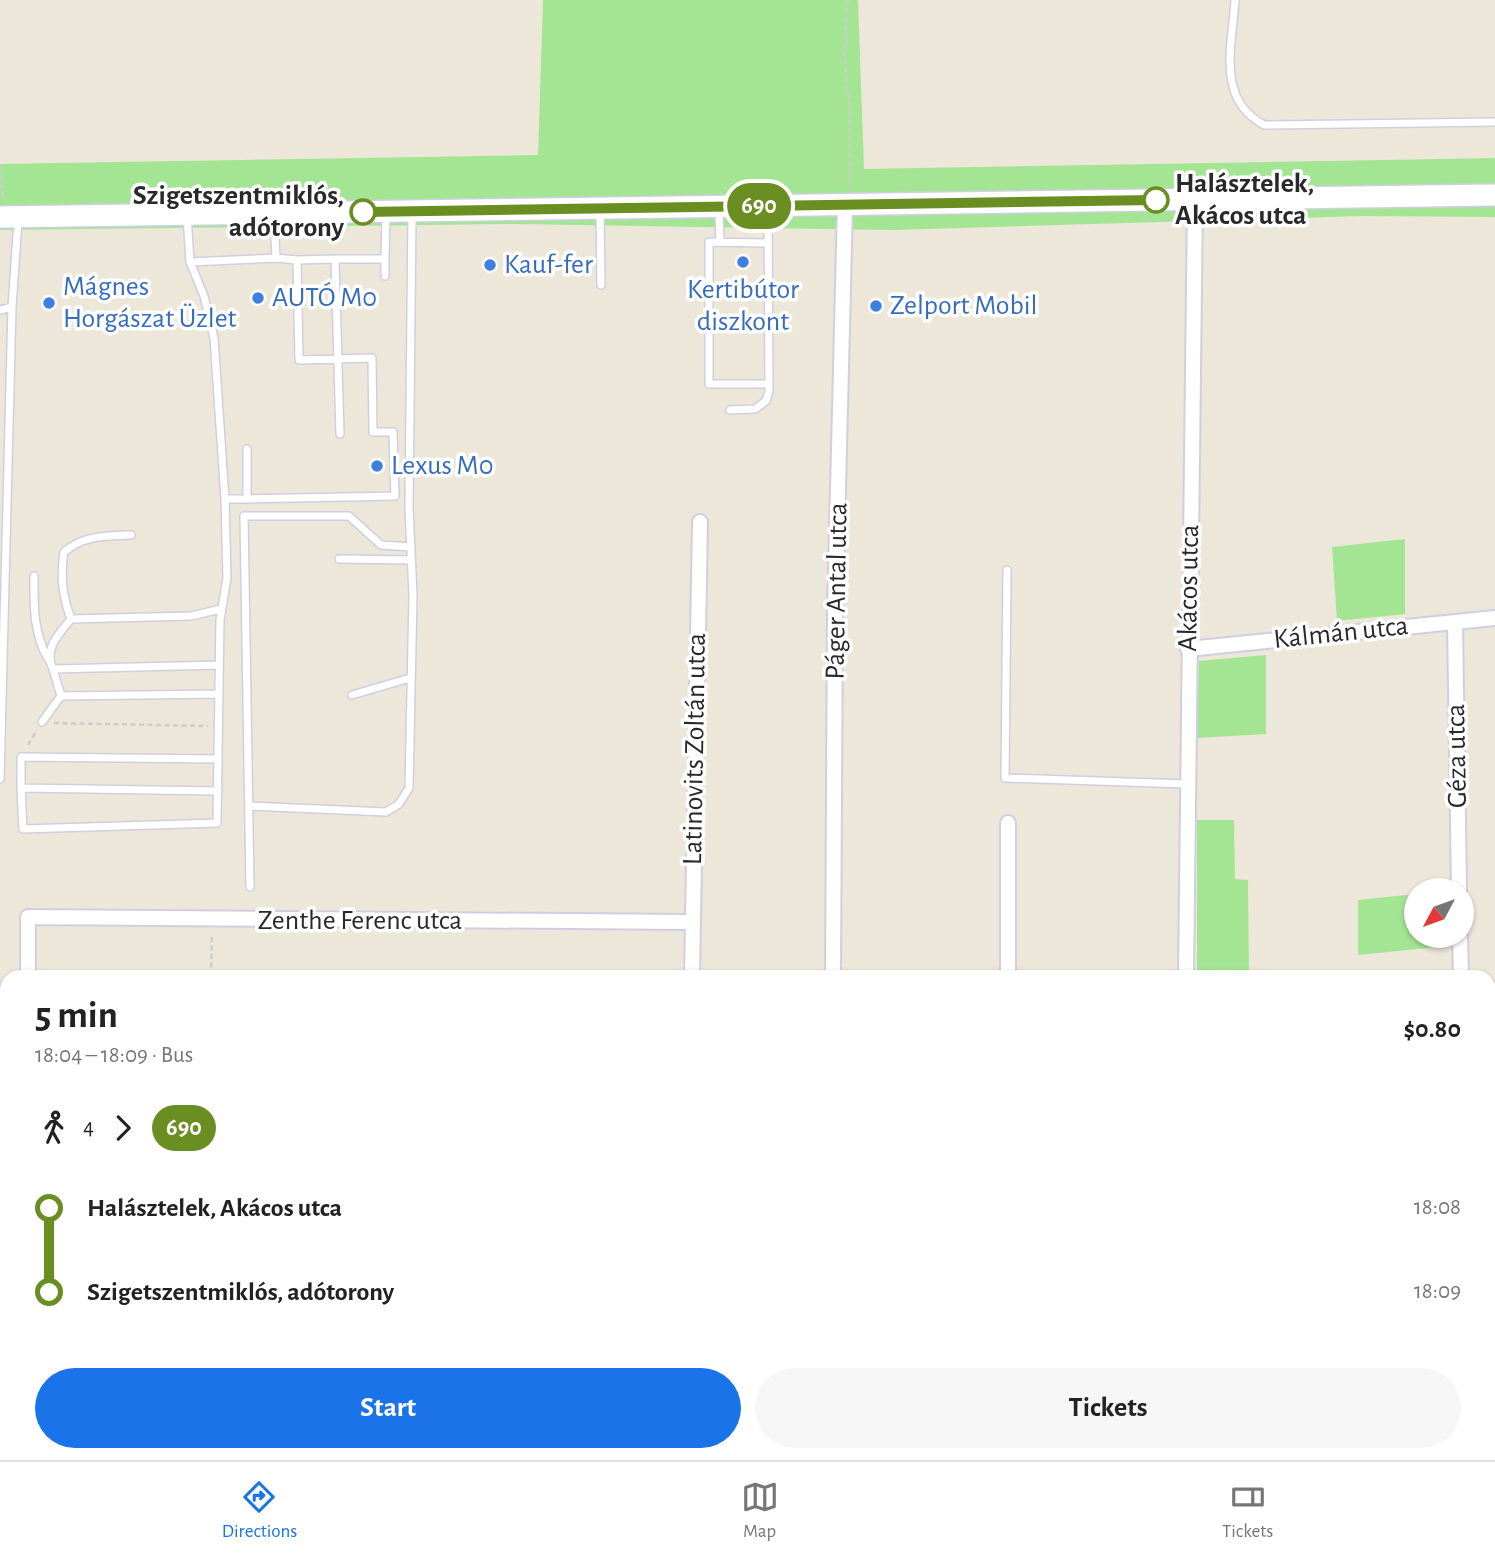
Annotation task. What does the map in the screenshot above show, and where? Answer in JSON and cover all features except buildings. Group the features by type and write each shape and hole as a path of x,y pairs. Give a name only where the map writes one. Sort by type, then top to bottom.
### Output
{"main road":[{"path":"7,217 1495,195"}],"street":[{"name":"Akácos utca","path":"1186,970 1195,200"},
{"name":"Páger Antal utca","path":"834,970 835,612 847,205"},
{"name":"Latinovits Zoltán utca","path":"692,970 700,522"},
{"name":"Kálmán utca","path":"1188,649 1495,618"},
{"name":"Géza utca","path":"1455,622 1459,878"},
{"path":"1008,823 1008,970"},
{"name":"Zenthe Ferenc utca","path":"28,970 28,917 692,922"},
{"path":"1460,948 1461,970"}],"lane":[{"path":"1235,0 1231,82 1234,98 1246,115 1264,125 1495,122"},
{"path":"719,206 720,241"},
{"path":"730,410 755,408 766,401 769,384 768,206"},
{"path":"600,209 601,285"},
{"path":"250,806 386,812 395,808 409,788 411,547 408,508 412,211"},
{"path":"385,276 386,212"},
{"path":"274,213 276,258"},
{"path":"187,214 190,262 204,296 214,338 225,499 227,578 221,609 217,823 23,829 21,757 218,759"},
{"path":"0,779 4,508 10,440 15,236 7,217"},
{"path":"768,243 709,242 709,384 769,384"},
{"path":"190,262 276,258 385,259"},
{"path":"335,259 340,434"},
{"path":"225,499 395,496 393,432 373,432 372,358 299,360 297,260"},
{"path":"0,310 12,307"},
{"path":"0,379 10,377"},
{"path":"0,442 10,440"},
{"path":"247,449 247,499"},
{"path":"250,887 244,516 349,516 381,545 411,547"},
{"path":"71,619 63,598 61,572 64,552 75,542 95,536 131,536"},
{"path":"339,559 411,560"},
{"path":"1007,570 1004,778 1187,784"},
{"path":"34,576 34,619 39,642 61,696"},
{"path":"71,619 191,616 221,609"},
{"path":"48,659 51,645 71,619"},
{"path":"52,669 219,665"},
{"path":"352,695 410,678"},
{"path":"61,696 219,694"},
{"path":"42,722 61,696"},
{"path":"21,788 218,791"}],"path":[{"path":"847,205 850,113 844,55 848,0"},
{"path":"0,166 7,217"},
{"path":"21,757 42,722 218,727"},
{"path":"211,970 212,920"}],"green space":[{"path":"543,0 858,0 864,169 1495,158 1495,217 1360,216 893,230 515,224 0,230 0,164 538,155"},
{"path":"1405,539 1405,614 1337,621 1332,547"},
{"path":"1266,655 1266,734 1197,738 1199,661"},
{"path":"1197,820 1234,820 1235,879 1248,880 1249,970 1197,970"},
{"path":"1404,895 1404,948 1427,948 1358,955 1358,900"}],"bus line":[{"name":"690","path":"363,212 1156,200"}],"place":[{"name":"Halásztelek, Akácos utca","path":"1156,200"},
{"name":"Szigetszentmiklós, adótorony","path":"363,212"},
{"name":"Kertibútor diszkont","path":"743,262"},
{"name":"Kauf-fer","path":"490,265"},
{"name":"AUTÓ M0","path":"258,298"},
{"name":"Mágnes Horgászat Üzlet","path":"49,303"},
{"name":"Zelport Mobil","path":"876,306"},
{"name":"Lexus M0","path":"377,466"}]}
